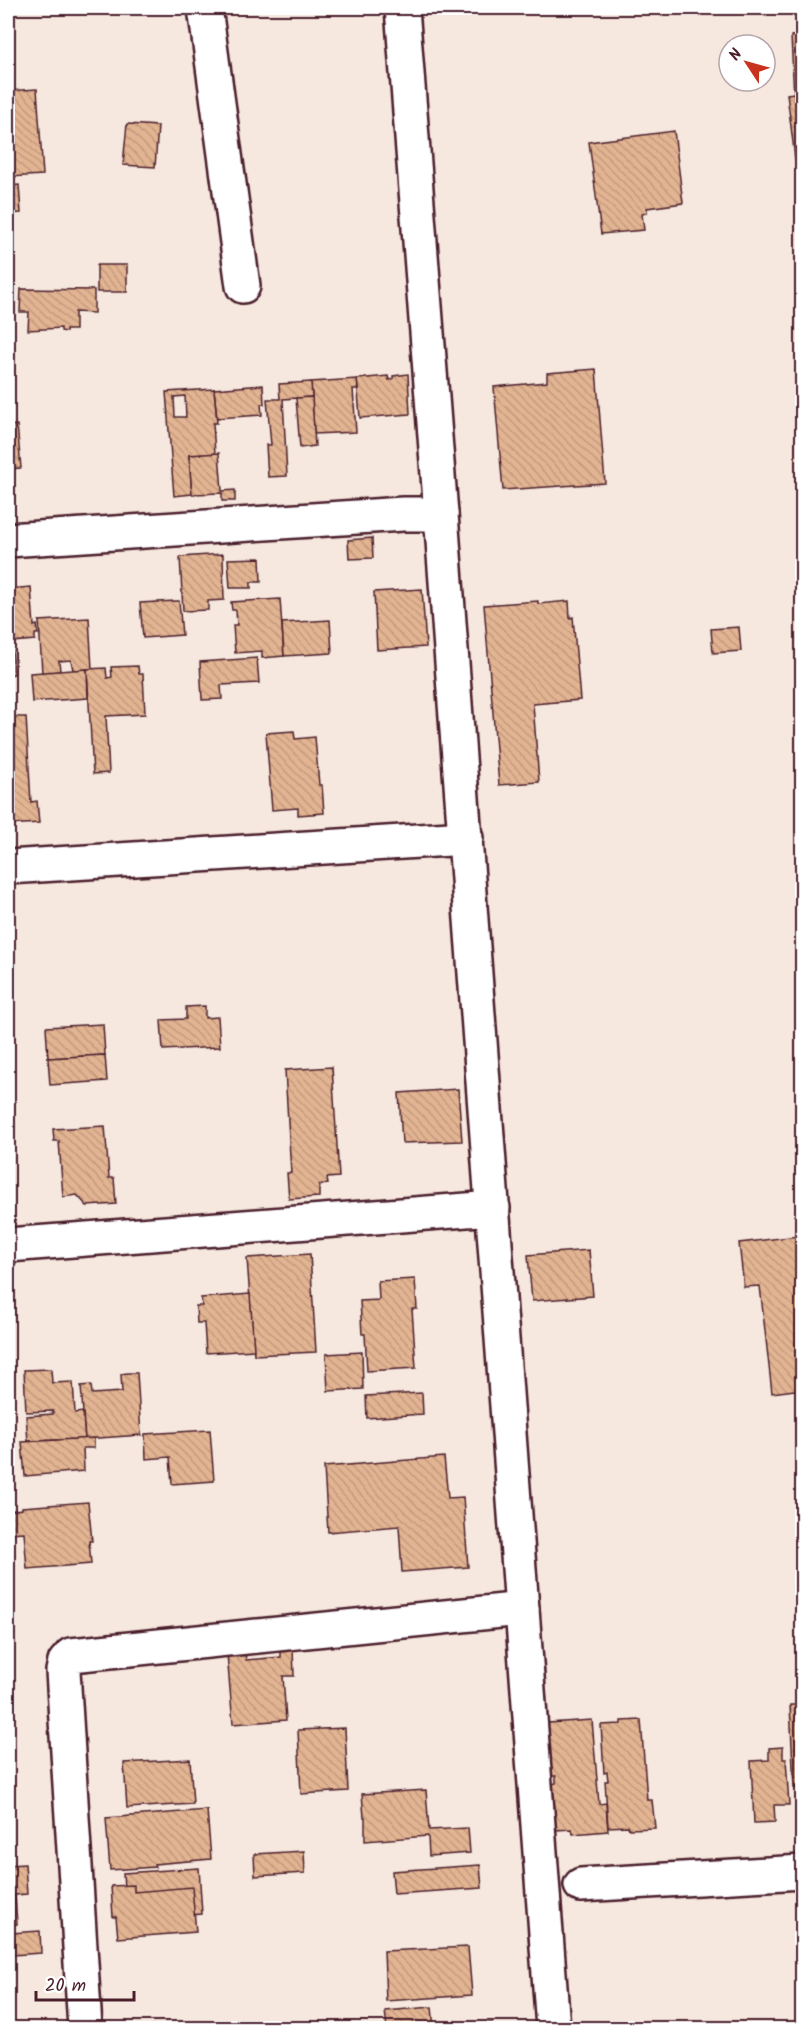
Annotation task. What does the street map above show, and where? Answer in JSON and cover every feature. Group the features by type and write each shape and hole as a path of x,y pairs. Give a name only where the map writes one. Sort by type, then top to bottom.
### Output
{"street":[{"path":"205,8 243,286"},
{"path":"402,8 466,838 553,2028"},
{"path":"8,540 403,514 441,514"},
{"path":"8,867 466,838"},
{"path":"8,1245 493,1208"},
{"path":"85,2028 63,1671 65,1662 71,1655 522,1609"},
{"path":"581,1885 802,1872"}],"building":[{"path":"802,35 802,96 794,97 791,36"},
{"path":"37,89 43,175 8,177 8,91"},
{"path":"794,93 794,97 802,96 802,159 795,159 787,94"},
{"path":"127,124 158,126 155,167 123,165"},
{"path":"674,131 683,203 647,208 647,213 642,214 644,230 601,234 589,142"},
{"path":"19,185 21,213 8,214 8,186"},
{"path":"97,265 127,265 127,292 97,292"},
{"path":"21,289 94,290 94,313 75,312 75,330 66,330 66,332 61,331 61,328 28,330 29,312 20,312"},
{"path":"596,369 605,483 503,490 494,387 547,382 547,373"},
{"path":"408,374 410,414 360,418 357,379 388,376 389,380 393,379 393,376"},
{"path":"357,379 358,389 353,389 356,432 314,434 311,382"},
{"path":"311,382 312,397 283,399 287,476 268,477 266,445 271,445 267,399 280,399 279,384"},
{"path":"263,385 262,415 217,418 214,389"},
{"path":"214,389 217,423 213,423 215,454 189,455 192,494 174,496 166,392","holes":["185,396 186,417 175,417 174,397"]},
{"path":"312,397 315,446 300,448 296,398"},
{"path":"17,425 21,468 8,469 8,426"},
{"path":"219,453 222,491 235,490 235,501 222,501 222,493 192,494 189,455"},
{"path":"372,538 373,558 349,559 348,540"},
{"path":"223,554 224,600 208,601 208,610 183,611 180,557"},
{"path":"260,558 261,582 251,582 251,588 230,588 228,559"},
{"path":"31,587 34,626 37,625 38,634 35,634 35,640 12,642 14,674 8,675 8,589"},
{"path":"422,589 426,647 377,650 374,592"},
{"path":"280,599 284,656 262,658 262,651 235,653 233,625 237,625 236,610 232,610 231,602"},
{"path":"179,601 182,635 143,638 140,603"},
{"path":"538,601 538,604 569,601 570,618 573,617 580,700 533,704 539,782 499,785 484,605"},
{"path":"89,618 92,669 73,670 71,660 59,661 60,671 42,673 39,621"},
{"path":"330,620 332,653 284,656 282,623"},
{"path":"739,627 741,651 713,653 711,629"},
{"path":"257,658 259,683 221,685 222,699 202,700 200,662"},
{"path":"138,666 139,674 143,674 145,714 106,716 109,773 93,774 87,669 106,668 107,678 112,677 111,667"},
{"path":"87,669 88,698 32,702 30,673"},
{"path":"8,717 26,717 31,802 37,801 39,823 8,825"},
{"path":"294,731 295,739 315,737 324,813 298,815 298,808 272,810 266,733"},
{"path":"205,1006 205,1018 218,1017 220,1047 163,1050 161,1020 186,1019 186,1007"},
{"path":"103,1024 105,1055 48,1058 46,1027"},
{"path":"105,1055 107,1081 50,1085 48,1058"},
{"path":"332,1067 339,1177 327,1178 328,1184 319,1185 319,1197 289,1199 287,1173 291,1173 285,1070"},
{"path":"458,1089 462,1141 402,1143 399,1093"},
{"path":"105,1126 109,1178 114,1178 116,1204 87,1206 77,1195 63,1197 59,1141 54,1141 53,1129"},
{"path":"798,1236 802,1267 802,1389 772,1393 760,1286 744,1287 739,1243"},
{"path":"589,1250 593,1296 532,1301 528,1255"},
{"path":"310,1254 316,1352 254,1355 247,1258"},
{"path":"415,1279 417,1309 412,1309 416,1368 367,1371 360,1301 379,1300 378,1281"},
{"path":"250,1294 254,1350 206,1353 204,1323 197,1323 196,1306 202,1306 201,1298"},
{"path":"362,1352 363,1389 328,1391 326,1354"},
{"path":"51,1369 52,1383 73,1382 75,1413 83,1412 85,1439 28,1441 26,1416 53,1414 53,1411 26,1412 24,1370"},
{"path":"137,1373 141,1435 85,1439 81,1386 91,1385 92,1394 122,1392 121,1374"},
{"path":"422,1393 423,1414 367,1418 366,1396"},
{"path":"210,1430 214,1481 172,1484 170,1457 146,1459 145,1434"},
{"path":"94,1438 94,1448 83,1448 84,1471 25,1476 22,1442"},
{"path":"444,1457 448,1498 463,1497 468,1567 402,1572 399,1526 328,1532 324,1467"},
{"path":"798,1486 802,1486 802,1546 798,1494"},
{"path":"88,1502 92,1541 89,1541 91,1564 27,1569 24,1532 10,1533 8,1511 22,1509 22,1507"},
{"path":"293,1649 294,1676 283,1676 286,1720 233,1724 227,1654 245,1653 246,1660 281,1657 281,1650"},
{"path":"790,1705 802,1705 802,1788 794,1788"},
{"path":"592,1720 599,1804 606,1803 608,1831 573,1834 572,1829 556,1830 553,1784 556,1783 556,1776 552,1776 548,1723"},
{"path":"641,1720 647,1800 652,1800 655,1828 608,1827 605,1781 608,1781 607,1772 604,1773 601,1725"},
{"path":"345,1728 348,1791 301,1794 298,1730"},
{"path":"783,1747 789,1805 774,1805 775,1822 754,1823 751,1761 769,1760 769,1748"},
{"path":"190,1759 193,1804 127,1808 124,1763"},
{"path":"426,1790 429,1830 468,1828 470,1853 429,1856 428,1836 365,1841 362,1794"},
{"path":"207,1810 211,1859 154,1864 155,1867 110,1870 106,1818"},
{"path":"304,1851 305,1873 255,1876 254,1854"},
{"path":"25,1864 27,1894 15,1895 17,1924 8,1925 8,1865"},
{"path":"480,1865 482,1888 394,1894 392,1871"},
{"path":"199,1868 202,1914 126,1920 123,1873"},
{"path":"134,1885 134,1892 192,1887 196,1932 118,1938 116,1917 113,1917 111,1886"},
{"path":"40,1931 41,1953 12,1955 11,1933"},
{"path":"468,1947 472,1995 386,2001 384,1951"},
{"path":"432,2007 434,2028 387,2028 385,2011"},
{"path":"492,2023 492,2028 434,2028"}]}
